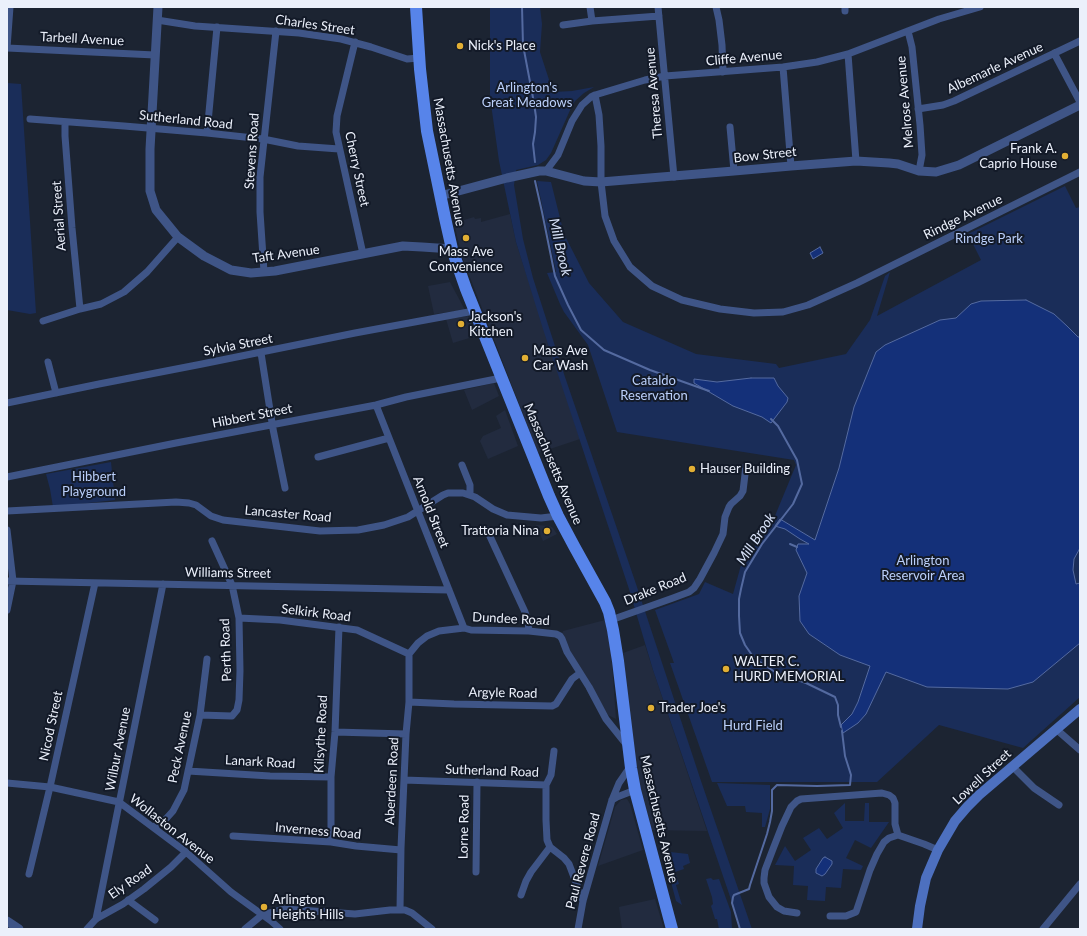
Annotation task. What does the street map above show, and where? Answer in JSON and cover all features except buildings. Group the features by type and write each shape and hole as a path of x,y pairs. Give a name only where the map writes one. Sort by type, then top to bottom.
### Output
{"main road":[{"name":"Massachusetts Avenue","path":"416,7 419,58 428,131 452,249 474,311 542,480 558,516 605,602 611,620 635,790 672,929"},
{"name":"Lowell Street","path":"917,929 918,915 931,866 949,829 967,807 1080,708"}],"street":[{"path":"7,48 10,7"},
{"name":"Taft Avenue","path":"158,7 150,149 150,191 156,210 178,237 204,256 231,270 251,273 264,272 403,246 452,249"},
{"path":"590,7 592,21"},
{"name":"Theresa Avenue","path":"658,7 674,177"},
{"path":"716,7 722,45 723,72"},
{"name":"Cliffe Avenue","path":"546,171 558,155 572,121 582,105 591,97 645,80 665,76 783,67 817,62 848,54 939,19 980,7"},
{"path":"563,25 592,21 659,16"},
{"name":"Charles Street","path":"157,20 195,26 276,31 334,38 355,42 408,59 419,58"},
{"path":"207,134 217,27"},
{"name":"Stevens Road","path":"264,272 260,212 260,177 276,31"},
{"name":"Melrose Avenue","path":"908,31 913,54 922,155 919,171"},
{"name":"Albemarle Avenue","path":"918,109 943,105 954,101 1080,41"},
{"name":"Cherry Street","path":"355,42 336,125 336,132 363,254"},
{"name":"Tarbell Avenue","path":"7,48 155,55"},
{"path":"1054,53 1080,104"},
{"path":"848,54 856,161"},
{"path":"783,67 791,166"},
{"name":"Rindge Avenue","path":"595,96 599,115 601,182 605,216 614,241 630,267 652,286 682,300 720,309 754,313 783,312 808,305 857,283 1080,172"},
{"name":"Bow Street","path":"440,196 522,174 539,171 546,171 584,181 601,182 856,161 881,161 894,163 919,171 936,172 959,165 1080,104"},
{"name":"Sutherland Road","path":"30,119 151,128 263,139 298,146 339,149"},
{"name":"Aerial Street","path":"65,122 72,228 80,309"},
{"path":"730,127 734,172"},
{"path":"43,321 101,304 124,292 147,272 178,237"},
{"name":"Sylvia Street","path":"7,404 355,333 474,311"},
{"path":"261,353 272,424 285,488"},
{"path":"48,362 56,393"},
{"name":"Hibbert Street","path":"7,476 376,405 406,397 501,378"},
{"name":"Arnold Street","path":"376,405 464,628"},
{"path":"318,457 389,438"},
{"path":"462,465 470,485 470,495"},
{"name":"Drake Road","path":"611,620 690,592 697,585 723,534 725,517 729,507 743,491 746,466"},
{"name":"Lancaster Road","path":"7,511 176,502 196,505 211,516 223,520 320,531 358,530 384,525 408,517 448,493 463,493 470,495 507,515 537,518 558,516"},
{"path":"7,530 10,581 7,610"},
{"path":"487,530 525,612 529,631"},
{"name":"Perth Road","path":"200,715 232,716 236,710 239,700 239,618 232,585 212,541"},
{"name":"Williams Street","path":"10,581 449,590"},
{"name":"Nicod Street","path":"29,874 50,787 95,583"},
{"name":"Wilbur Avenue","path":"96,920 163,584"},
{"name":"Selkirk Road","path":"239,618 280,620 357,630 409,654"},
{"name":"Kilsythe Road","path":"331,842 331,777 335,732 339,627"},
{"name":"Dundee Road","path":"409,654 418,643 427,636 439,631 464,628 471,630 553,633 560,636 567,652 606,718 629,748"},
{"name":"Aberdeen Road","path":"400,910 404,780 409,702 409,654"},
{"name":"Peck Avenue","path":"153,828 173,811 184,790 200,715 207,659"},
{"name":"Argyle Road","path":"409,702 552,706 556,704 572,679 580,673"},
{"path":"1056,729 1080,750"},
{"path":"335,732 406,734"},
{"path":"546,785 551,776 554,751"},
{"name":"Paul Revere Road","path":"578,929 583,901 612,800 619,784 631,766"},
{"path":"1012,766 1034,788 1059,805"},
{"name":"Lanark Road","path":"188,771 270,776 331,777"},
{"name":"Sutherland Road","path":"404,780 546,785 547,840 550,847"},
{"name":"Lorne Road","path":"476,872 477,782"},
{"name":"Wollaston Avenue","path":"7,783 50,787 119,802 186,852 231,892 280,929"},
{"name":"Paul Revere Road","path":"612,800 635,790"},
{"path":"797,913 784,911 773,903 764,887 764,878 788,811 797,801 882,793 887,794 893,798 895,803 895,824 898,835"},
{"path":"830,916 846,916 856,912 870,870 877,854 888,838 898,835 938,850"},
{"name":"Inverness Road","path":"233,836 331,842 401,850"},
{"path":"521,894 531,872 550,847 569,864 583,901"},
{"name":"Ely Road","path":"87,929 96,920 144,889 171,867 186,852"},
{"path":"1043,929 1080,884"},
{"path":"128,900 155,920"},
{"path":"245,929 262,915 285,909 355,914 405,910 412,913 432,929"},
{"path":"7,921 19,929"}],"shaded area":[{"path":"510,214 516,242 580,439 538,453 462,257 454,223 474,217 475,219 481,218 481,222"},
{"path":"820,247 823,253 813,259 810,253"},
{"path":"450,282 465,310 434,314 428,286"},
{"path":"1026,300 1054,314 1078,337 1080,337 1080,548 1074,559 1073,570 1076,584 1080,583 1080,643 1033,682 1008,689 927,687 886,672 866,714 858,723 843,733 841,725 852,714 858,702 870,666 840,655 809,634 800,621 799,596 807,573 796,550 798,544 809,544 785,529 775,526 780,519 815,540 839,468 854,407 876,352 885,345 940,320 956,318 971,304 981,301"},
{"path":"468,316 476,336 453,343 446,319"},
{"path":"751,378 774,378 778,386 788,398 787,402 771,423 762,417 733,406 694,383 694,379 717,382"},
{"path":"494,383 499,396 472,410 464,390"},
{"path":"505,410 518,446 488,459 480,441 483,436 501,428 496,416"},
{"path":"536,525 550,526 557,534 543,541"},
{"path":"605,620 611,650 616,719 608,715 572,656 562,634 563,631"},
{"path":"645,645 707,831 649,830 639,785 629,715 623,653"},
{"path":"627,799 630,804 643,850 598,866 615,807 621,800"},
{"path":"825,857 832,861 832,864 822,876 816,873 816,869"},
{"path":"655,899 664,929 622,929 619,907"}],"green space":[{"name":"Arlington's Great Meadows","path":"490,7 540,7 542,24 540,52 553,92 572,91 594,87 575,101 551,153 546,160 538,165 516,170 514,185 523,239 533,278 565,377 752,929 741,929 653,670 629,589 543,329 516,242 499,161 490,97"},
{"path":"7,83 21,84 36,313 30,314 7,310"},
{"name":"Arlington Reservoir Area","path":"537,181 551,182 564,234 589,283 623,322 696,354 776,364 779,368 846,354 870,320 885,276 890,272 877,316 981,260 968,234 1065,186 1076,208 1080,207 1080,697 1023,748 939,725 877,782 712,782 670,663 674,663 655,610 699,594 705,582 733,594 741,565 772,523 796,465 794,460 617,432 588,345 564,312 547,273 556,272"},
{"name":"Hibbert Playground","path":"111,462 115,500 53,507 46,474"},
{"path":"717,783 770,785 770,809 765,827 762,827 762,813 746,812 745,806 727,806"},
{"path":"845,803 845,821 864,821 865,803 869,803 869,822 889,822 871,848 855,840 846,858 863,866 861,870 843,869 841,888 826,887 825,901 807,900 808,886 793,885 794,866 775,865 785,846 795,861 811,850 803,838 819,828 827,839 843,828 834,813"},
{"path":"661,844 670,845 670,852 688,854 690,863 683,866 684,869 675,872 679,884 676,885 682,905 676,901"},
{"path":"711,878 713,880 719,879 731,912 732,929 719,929 717,919 715,919 711,906 713,904 712,897 706,879"}],"waterway":[{"path":"522,7 523,45 536,117 533,144 535,162"},
{"name":"Mill Brook","path":"535,181 555,276 581,330 604,350 650,370 709,391"},
{"name":"Mill Brook","path":"771,419 778,426 797,460 802,484 793,504 762,544 745,572 739,599 740,633 745,645 754,658 775,672 806,683 835,697 838,705 838,715 841,727"},
{"path":"790,544 797,547"},
{"name":"Mill Brook","path":"740,929 732,903 733,897 734,895 749,889 770,822 772,811 772,790 777,785 850,785 851,775 845,756 842,731"}],"place":[{"name":"Nick's Place","path":"460,46"},
{"name":"Frank A. Caprio House","path":"1065,156"},
{"name":"Mass Ave Convenience","path":"466,238"},
{"name":"Jackson's Kitchen","path":"461,324"},
{"name":"Mass Ave Car Wash","path":"525,358"},
{"name":"Hauser Building","path":"692,469"},
{"name":"Trattoria Nina","path":"547,531"},
{"name":"WALTER C. HURD MEMORIAL","path":"726,669"},
{"name":"Trader Joe's","path":"651,708"},
{"name":"Arlington Heights Hills","path":"264,907"}],"park label":[{"name":"Rindge Park","path":"989,239"},
{"name":"Cataldo Reservation","path":"654,388"},
{"name":"Hurd Field","path":"753,726"}]}
